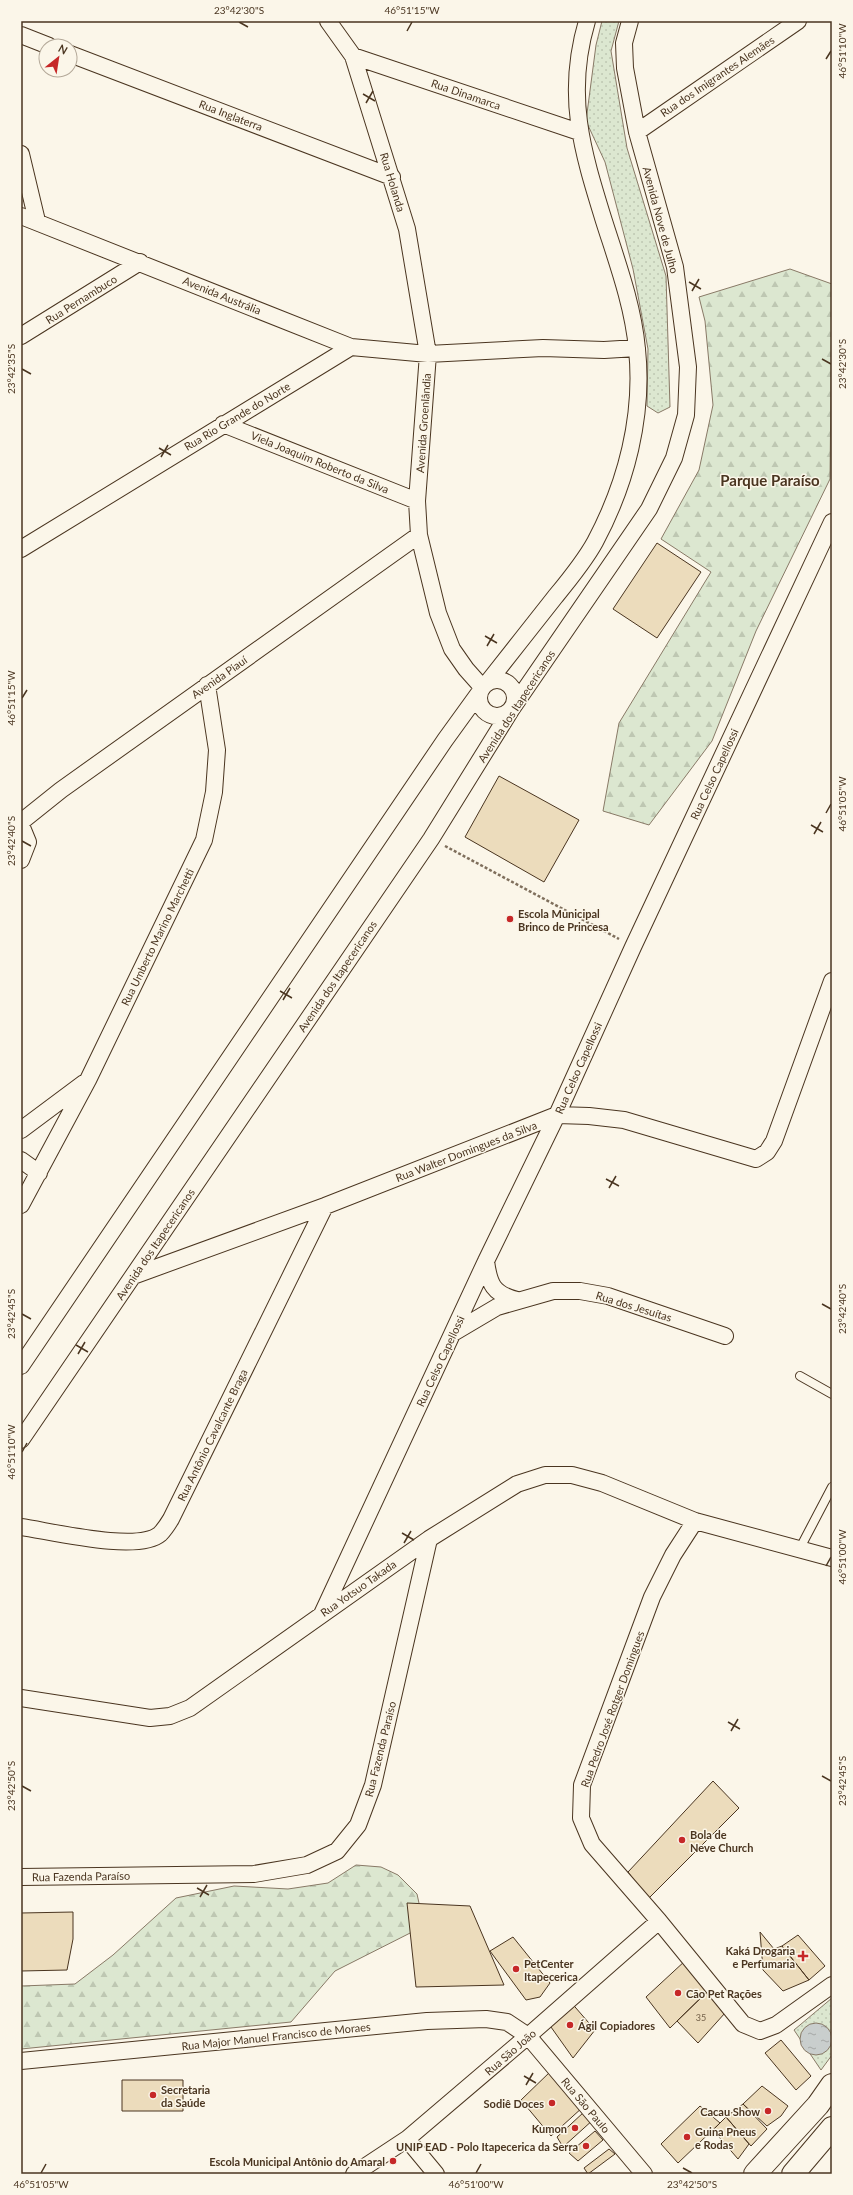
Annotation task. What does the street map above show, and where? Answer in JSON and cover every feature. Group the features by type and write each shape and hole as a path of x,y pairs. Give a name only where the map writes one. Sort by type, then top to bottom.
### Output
{"main road":[{"path":"755,2174 818,2105 832,2085"},
{"path":"793,2174 832,2128"}],"street":[{"name":"Rua Holanda","path":"328,21 353,56 392,177 407,229 428,354"},
{"path":"21,1366 440,746 483,687 580,565 594,543 620,489 629,457 634,429 638,378 637,348 630,308 588,169 579,132 576,101 579,56 586,21"},
{"name":"Avenida Nove de Julho","path":"630,21 624,43 625,68 636,132 675,267 688,367 686,415 674,458 649,509"},
{"name":"Rua dos Imigrantes Alemães","path":"636,132 798,21"},
{"path":"21,35 38,42"},
{"name":"Rua Dinamarca","path":"353,56 579,132"},
{"name":"Rua Inglaterra","path":"78,57 392,177"},
{"path":"21,154 37,221"},
{"name":"Avenida Austrália","path":"21,216 37,221 352,347 428,354"},
{"name":"Rua Pernambuco","path":"21,336 140,262"},
{"name":"Rua Rio Grande do Norte","path":"21,549 223,424 352,347"},
{"path":"428,354 543,348 604,350 637,348"},
{"name":"Avenida Groenlândia","path":"428,354 417,501 419,535 438,613 452,649 466,669 483,687"},
{"name":"Viela Joaquim Roberto da Silva","path":"223,424 417,501"},
{"name":"Avenida dos Itapecericanos","path":"21,1440 431,839 511,710 649,509"},
{"name":"Rua Celso Capellossi","path":"322,1614 486,1261 557,1115 633,947 832,522"},
{"name":"Avenida Piauí","path":"21,823 61,790 419,535"},
{"path":"501,680 511,686 516,698 511,710 502,716 491,716 479,704 483,687 501,680"},
{"name":"Rua Umberto Marino Marchetti","path":"21,1205 88,1080 204,840 214,792 217,750 207,685"},
{"path":"21,823 28,842 21,860"},
{"name":"Rua Walter Domingues da Silva","path":"133,1276 325,1206 557,1115 589,1116 624,1120 756,1158 767,1152 774,1141 832,981"},
{"path":"21,1130 88,1080"},
{"path":"21,1160 39,1173"},
{"name":"Rua Antônio Cavalcante Braga","path":"21,1527 118,1543 145,1541 160,1534 171,1519 325,1206"},
{"path":"486,1261 489,1281 495,1289 506,1297 517,1300"},
{"name":"Rua dos Jesuítas","path":"453,1333 497,1307 517,1300 553,1291 580,1291 608,1296 725,1336"},
{"name":"Rua Yotsuo Takada","path":"21,1698 150,1718 170,1716 190,1708 430,1539 517,1484 545,1475 572,1475 602,1483 696,1522"},
{"path":"696,1522 832,1558"},
{"name":"Rua Pedro José Rotger Domingues","path":"696,1522 673,1555 652,1597 582,1786 581,1818 592,1844 659,1921 743,2024 760,2031 776,2025 832,1985"},
{"name":"Rua Fazenda Paraíso","path":"21,1877 254,1874 307,1865 337,1851 358,1825 373,1785 430,1539"},
{"name":"Rua São João","path":"354,2174 407,2139 528,2036 659,1921"},
{"name":"Rua Major Manuel Francisco de Moraes","path":"21,2061 427,2021 493,2020 507,2022 528,2036"},
{"name":"Rua São Paulo","path":"528,2036 644,2174"},
{"path":"407,2139 436,2174"}],"lane":[{"path":"800,1376 832,1394"},
{"path":"798,1550 832,1487"}],"path":[{"path":"431,839 633,947"}],"green space":[{"path":"602,21 619,21 611,51 627,148 666,276 670,407 658,413 647,406 648,349 633,269 605,162 586,121 596,45"},
{"path":"790,269 832,284 830,479 756,631 712,741 649,825 603,811 619,723 711,572 661,539 699,470 713,405 705,321 699,297"},
{"path":"356,1865 381,1867 398,1875 417,1894 424,1926 335,1971 291,2022 21,2049 21,1986 75,1984 113,1955 176,1898 234,1886 288,1889 328,1883"},
{"path":"832,1998 832,2055 821,2070 794,2030"}],"water":[{"path":"813,2023 819,2023 828,2027 832,2039 828,2051 819,2055 813,2055 804,2051 800,2042 800,2036 804,2027"}],"building":[{"path":"657,543 701,572 657,638 613,609"},
{"path":"499,776 579,820 544,882 465,837"},
{"name":"Bola de Neve Church","path":"713,1781 739,1808 648,1899 628,1872"},
{"path":"407,1903 470,1906 504,1985 416,1987"},
{"path":"73,1912 73,1939 67,1970 21,1971 21,1913"},
{"path":"760,1932 774,1949 782,1946 809,1980 783,1991 763,1970"},
{"name":"Kaká Drogaria e Perfumaria","path":"798,1935 825,1966 809,1980 782,1946"},
{"path":"513,1937 550,1983 540,1997 526,2000 490,1951"},
{"name":"Cão Pet Rações","path":"686,1960 710,1989 670,2028 646,1997"},
{"path":"710,1989 725,2013 698,2043 677,2021"},
{"name":"Ágil Copiadores","path":"569,2000 595,2030 573,2058 546,2020"},
{"path":"781,2040 811,2076 796,2090 765,2053"},
{"name":"Sodiê Doces","path":"552,2070 583,2107 551,2136 521,2100"},
{"name":"Secretaria da Saúde","path":"122,2080 183,2080 183,2111 122,2111"},
{"name":"Cacau Show","path":"762,2086 788,2106 781,2116 767,2126 743,2104"},
{"path":"743,2104 767,2129 751,2146 726,2117"},
{"name":"Guina Pneus e Rodas","path":"700,2106 720,2123 678,2163 661,2144"},
{"name":"Kumon","path":"584,2112 594,2119 563,2147 557,2137"},
{"path":"726,2117 749,2144 738,2159 713,2130"},
{"name":"UNIP EAD - Polo Itapecerica da Serra","path":"595,2131 603,2140 578,2161 569,2153"},
{"path":"609,2149 615,2154 588,2174 584,2168"}],"place":[{"name":"Escola Municipal Brinco de Princesa","path":"510,919"},
{"name":"Bola de Neve Church","path":"682,1840"},
{"name":"Kaká Drogaria e Perfumaria","path":"803,1956"},
{"name":"PetCenter Itapecerica","path":"516,1969"},
{"name":"Cão Pet Rações","path":"678,1993"},
{"name":"Ágil Copiadores","path":"570,2025"},
{"name":"Secretaria da Saúde","path":"153,2095"},
{"name":"Sodiê Doces","path":"552,2103"},
{"name":"Cacau Show","path":"768,2111"},
{"name":"Kumon","path":"575,2128"},
{"name":"Guina Pneus e Rodas","path":"687,2137"},
{"name":"UNIP EAD - Polo Itapecerica da Serra","path":"586,2146"},
{"name":"Escola Municipal Antônio do Amaral","path":"393,2161"}],"district":[{"name":"Parque Paraíso","path":"770,480"}]}
